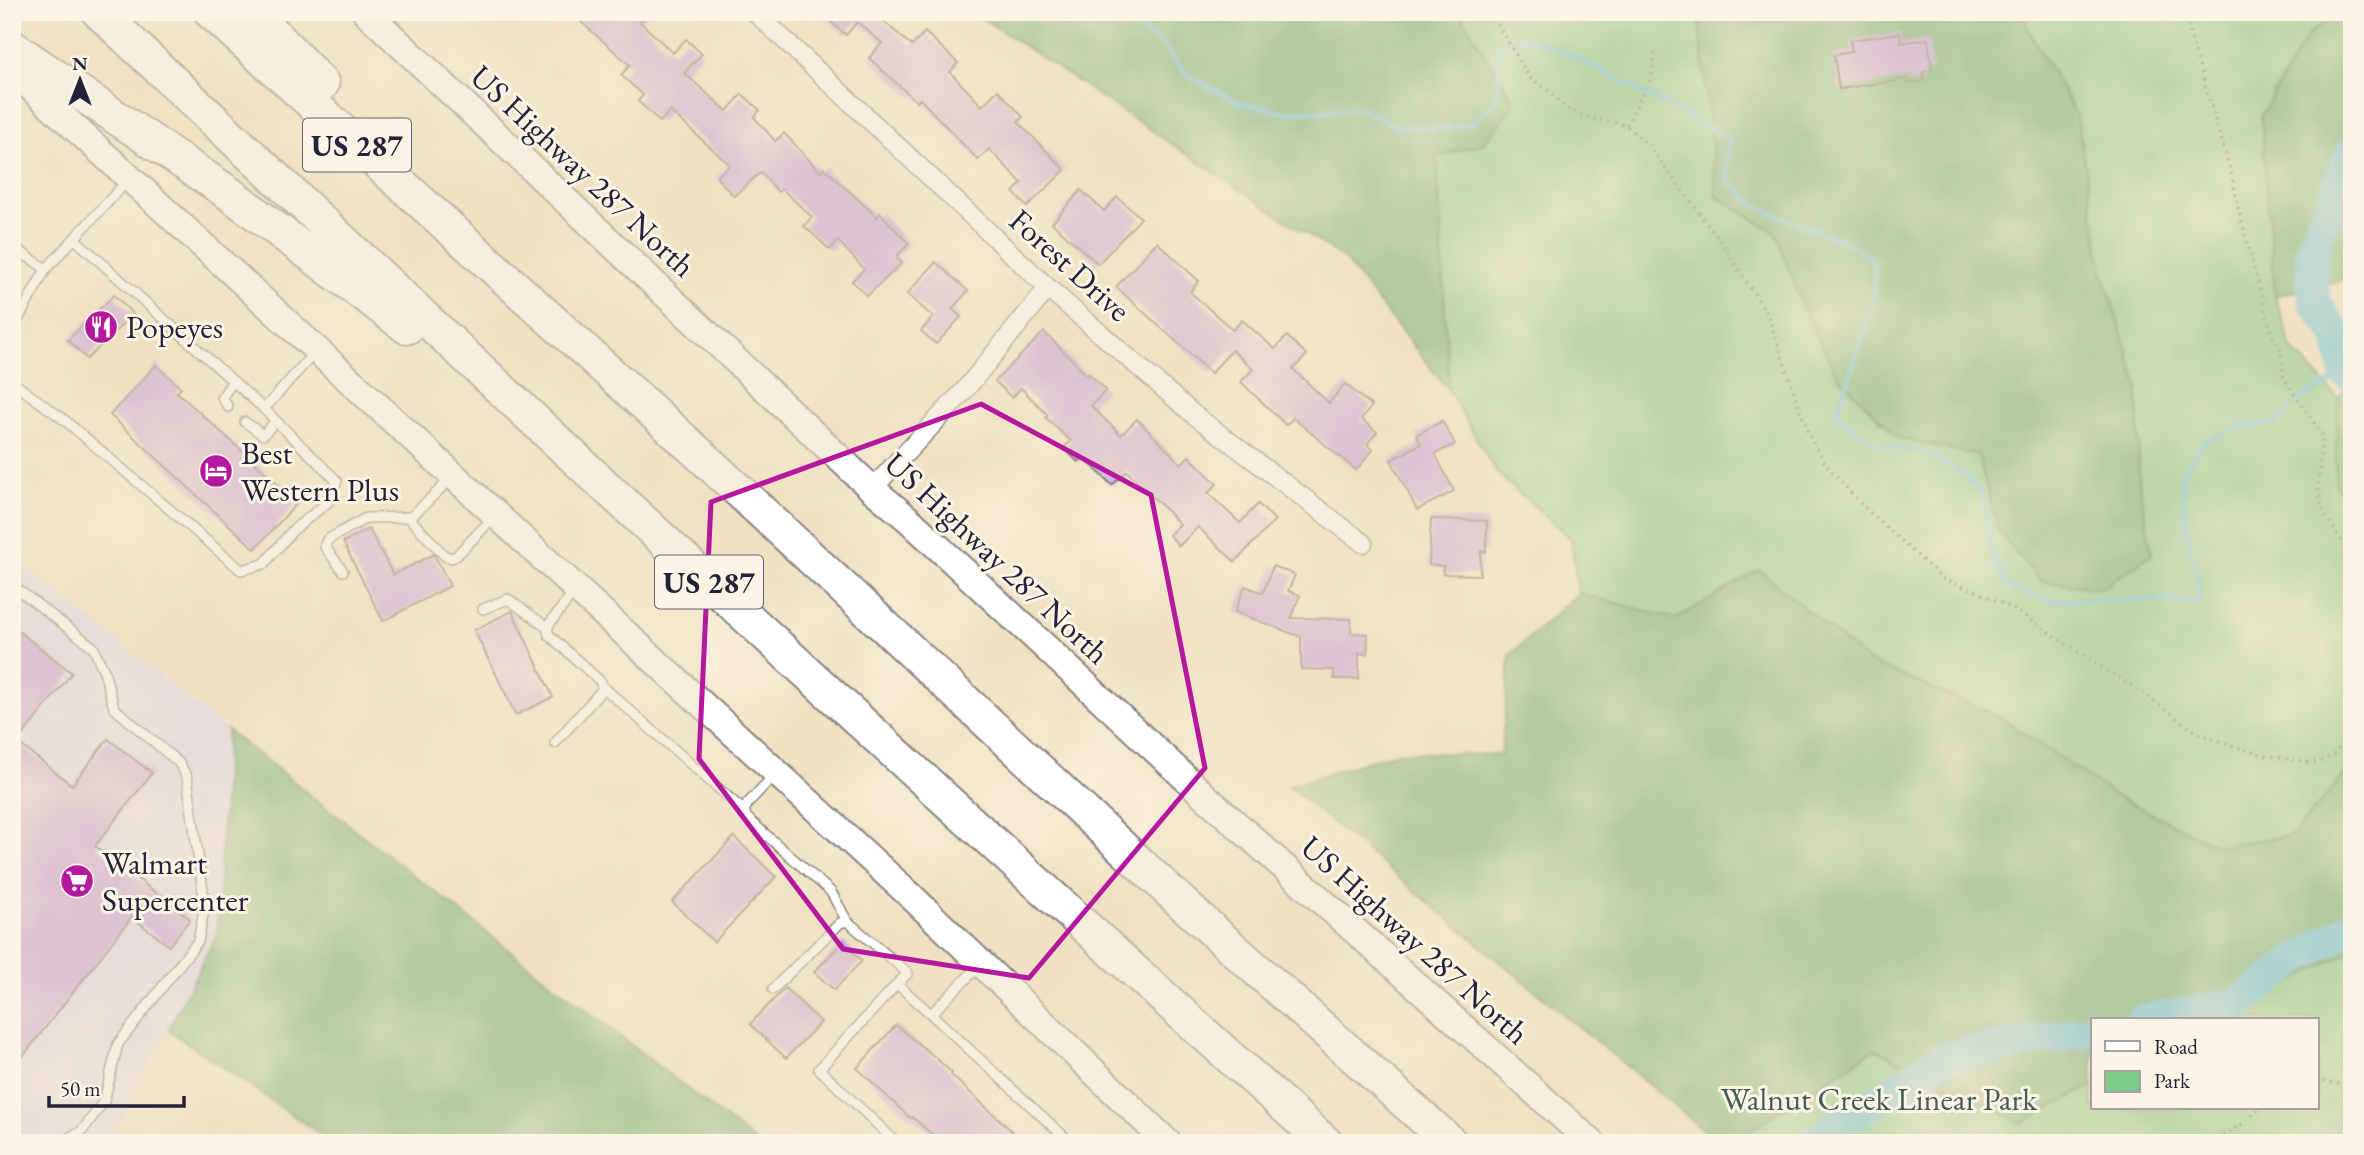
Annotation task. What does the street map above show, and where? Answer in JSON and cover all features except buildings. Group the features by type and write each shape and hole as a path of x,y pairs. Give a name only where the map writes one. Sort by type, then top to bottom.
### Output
{"highway":[{"name":"US 287","path":"99,12 462,354 911,769 1326,1143"},
{"name":"US 287","path":"211,12 695,450 1181,903 1451,1143"},
{"path":"253,12 301,65 477,231 496,256 503,278"},
{"path":"12,47 230,194 424,340 462,354"}],"main road":[{"name":"US Highway 287 North","path":"366,12 872,489 1208,799 1592,1143"},
{"path":"12,70 776,772 982,964 1168,1143"}],"street":[{"name":"Forest Drive","path":"755,12 1048,288 1193,414 1363,543"},
{"path":"872,489 964,391 1048,288"}],"lane":[{"path":"12,330 46,269 76,240 130,178"},
{"path":"12,382 62,418 241,570 264,564 292,531 328,502 337,481 264,409 76,240"},
{"path":"12,246 46,269"},
{"path":"264,409 317,349"},
{"path":"228,407 222,397 233,381"},
{"path":"246,422 263,435 276,421"},
{"path":"343,570 325,547 327,540 366,519 411,517 454,475"},
{"path":"411,517 445,556 452,558 497,514"},
{"path":"12,584 93,647 104,671 114,708 179,763 187,777 205,905 198,941 118,1044 104,1101 82,1131 58,1143"},
{"path":"547,627 577,588"},
{"path":"483,609 508,599 547,627 549,635 744,811 747,818 831,891 847,921 908,972 819,1069 897,1143"},
{"path":"555,743 603,690 603,685"},
{"path":"744,811 776,772"},
{"path":"773,989 840,923 847,921"},
{"path":"931,1014 982,964"},
{"path":"897,984 1071,1143"}],"path":[{"path":"1490,12 1530,78 1566,108 1582,116 1626,125 1649,146 1723,245 1768,314 1808,433 1826,465 1874,516 1943,579 2012,608 2134,687 2199,734 2262,755 2309,762 2323,761 2334,754 2352,731"},
{"path":"2183,12 2230,168 2267,319 2272,335 2280,347 2284,379 2322,434 2318,487 2323,512 2346,548 2352,574"},
{"path":"1626,125 1651,79 1655,53"},
{"path":"2318,1078 2334,1085 2344,1084 2352,1079"},
{"path":"2211,1143 2242,1124 2258,1110"}],"highlighted area":[{"path":"981,404 1151,495 1205,768 1029,978 843,949 699,759 711,502"}],"shaded area":[{"path":"12,556 227,730 217,934 120,1121 100,1143 12,1143"}],"green space":[{"path":"973,12 1459,12 1515,103 1484,143 1437,157 1449,391 1343,258"},
{"path":"1459,12 1698,12 1717,196 1776,233 1802,306 1837,375 1898,438 1978,455 1999,532 2152,554 2139,482 2138,386 2103,273 2077,116 2027,28 2027,12 2340,12 2308,34 2261,116 2275,296 2292,349 2338,398 2335,482 2352,517 2352,766 2293,835 2217,846 2113,795 2002,718 1869,662 1759,570 1676,619 1578,593 1571,539 1496,472 1449,391 1437,157 1484,143 1515,103"},
{"path":"1698,12 2027,12 2027,28 2077,116 2103,273 2138,386 2139,482 2152,554 2101,589 2040,581 1999,532 1978,455 1898,438 1837,375 1802,306 1776,233 1717,196"},
{"path":"2340,12 2352,12 2352,278 2275,296 2261,116 2308,34"},
{"path":"2352,385 2352,517 2335,482 2338,398"},
{"path":"1759,570 1869,662 2002,718 2114,795 2217,846 2293,835 2352,766 2352,950 2222,1018 2091,1018 2091,1086 2021,1123 1875,1049 1730,1143 1719,1143 1288,786 1398,752 1501,755 1510,655 1578,593 1676,619"},
{"path":"227,730 757,1143 333,1143 168,1030 217,934"},
{"name":"Walnut Creek Linear Park","path":"2352,950 2352,1143 1730,1143 1876,1049 2021,1123 2091,1086 2091,1110 2318,1110 2318,1018 2222,1018"}],"waterway":[{"path":"1121,12 1126,19 1159,41 1188,76 1240,103 1288,113 1359,108 1399,127 1443,129 1472,124 1497,100 1499,46 1532,38 1591,65 1729,138 1727,178 1754,205 1843,240 1875,261 1873,304 1835,415 1875,444 1921,452 1956,469 1981,490 1992,555 2008,587 2051,600 2165,600 2200,603 2197,576 2189,547 2181,477 2203,442 2241,426 2276,423 2297,401 2346,374"},
{"path":"2352,151 2311,251 2314,302 2337,334 2346,374 2352,373"},
{"path":"2154,1018 2238,1004 2294,961 2352,925"},
{"path":"1814,1143 1835,1126 1943,1058 2091,1030"}],"place":[{"name":"Popeyes","path":"101,327"},
{"name":"Best Western Plus","path":"216,471"},
{"name":"Walmart Supercenter","path":"77,881"}]}
